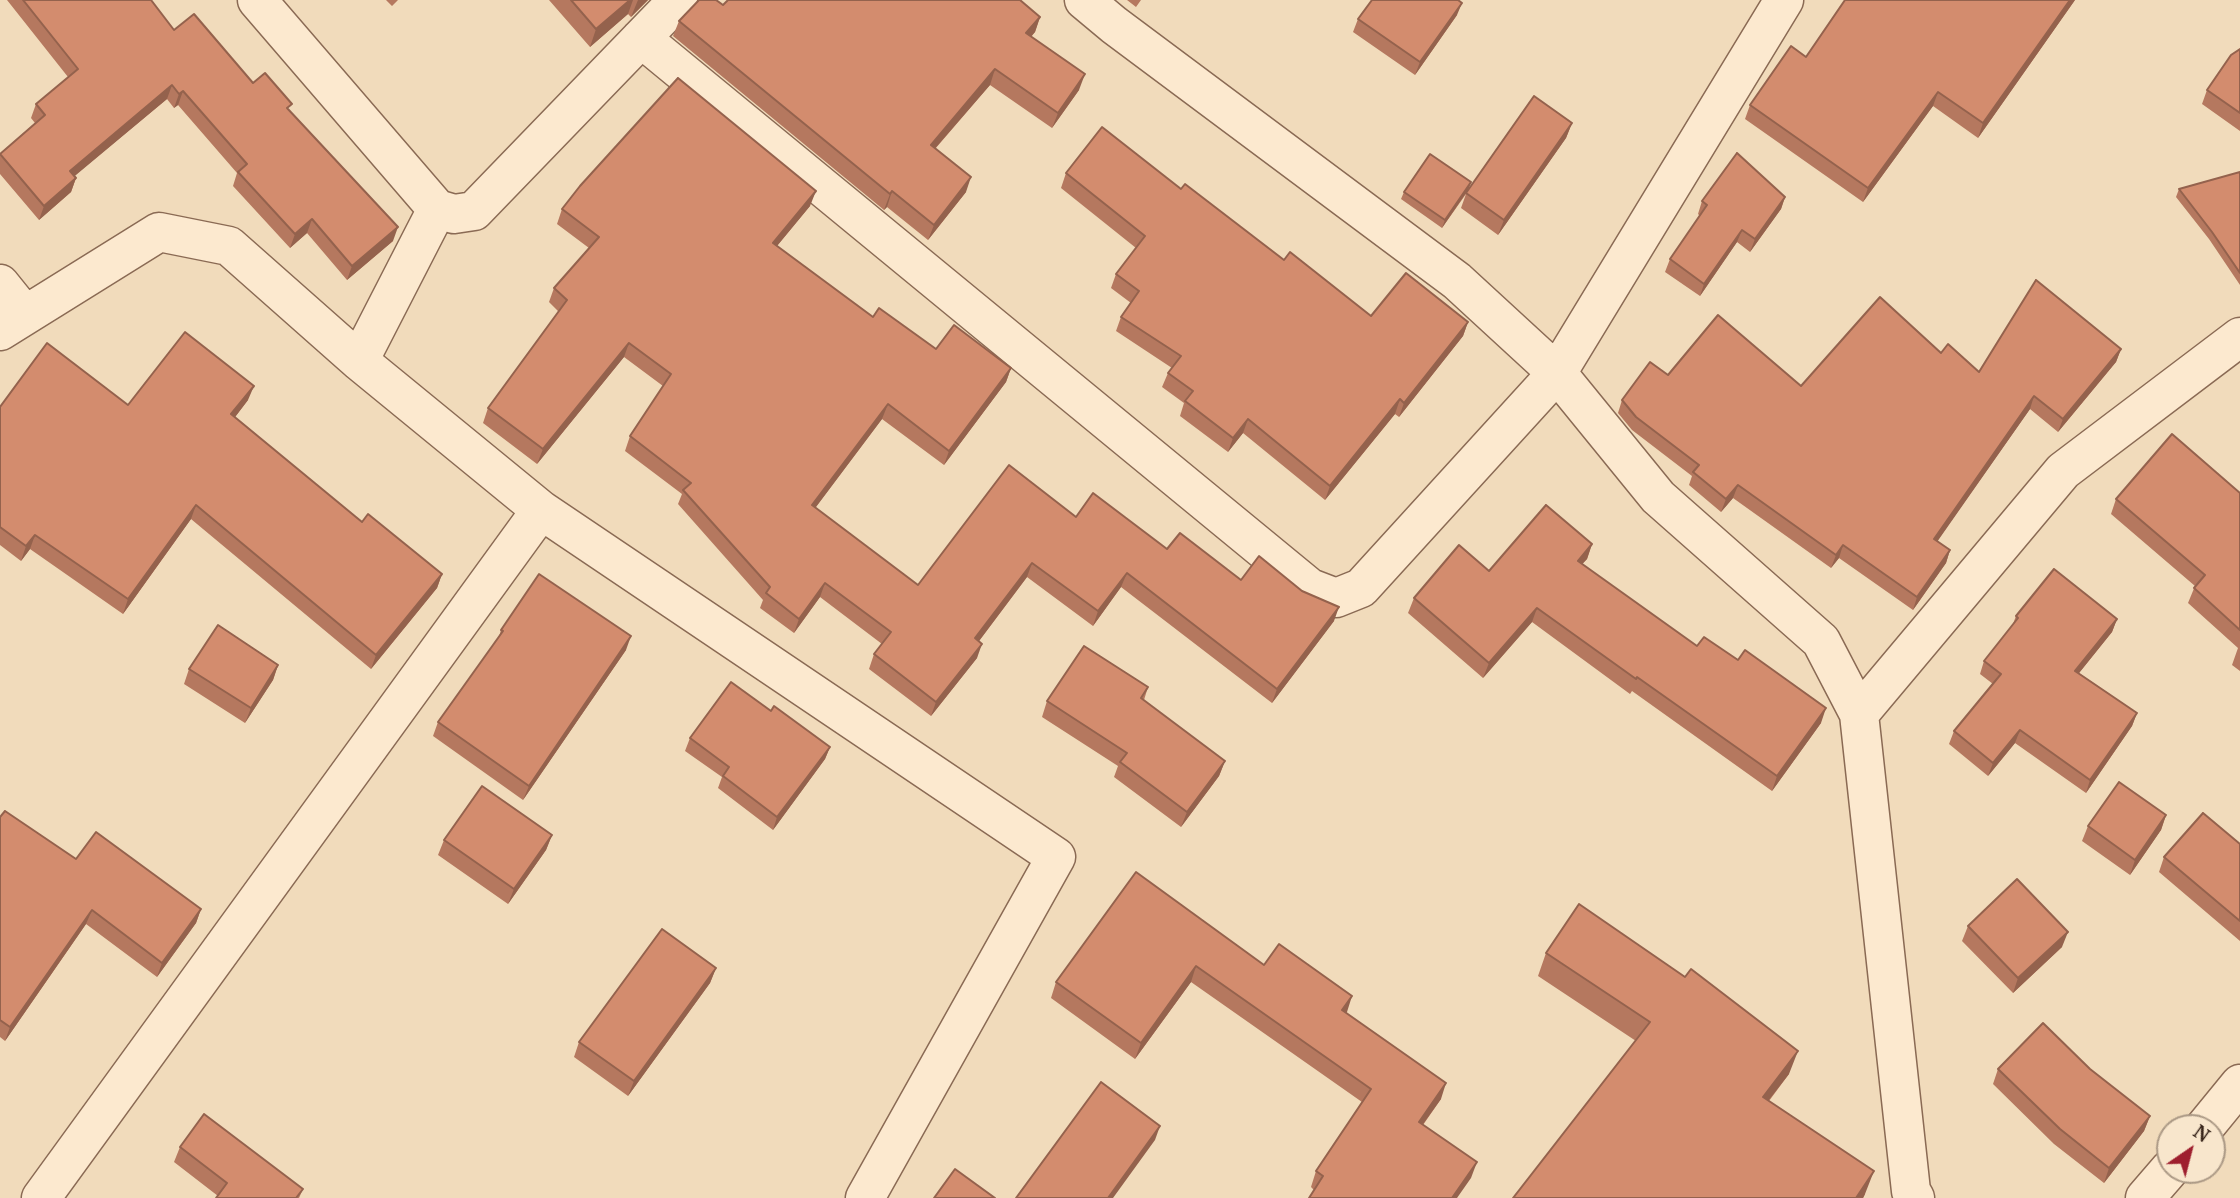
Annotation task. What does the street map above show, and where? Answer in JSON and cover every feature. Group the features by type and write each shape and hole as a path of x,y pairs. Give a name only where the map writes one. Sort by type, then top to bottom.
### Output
{"street":[{"path":"257,0 436,209 454,214 474,211 678,0"},
{"path":"1084,0 1457,281 1557,373 1658,497 1821,640 1859,714 1910,1196"},
{"path":"641,38 1310,587 1336,598 1361,588 1557,373 1784,0"},
{"path":"359,361 436,209"},
{"path":"0,284 12,323 159,232 229,246 359,361 541,510 1056,857 865,1198"},
{"path":"1859,714 2063,471 2240,337"},
{"path":"41,1198 541,510"},
{"path":"2215,1114 2240,1084"},
{"path":"2146,1198 2157,1184"}],"building":[{"path":"23,0 151,0 174,30 194,14 253,83 265,73 292,104 287,108 398,227 352,266 312,219 295,234 238,172 247,164 183,91 179,94 172,85 70,171 76,178 44,206 0,154 45,115 36,104 78,69"},
{"path":"571,0 630,0 596,29"},
{"path":"699,0 716,0 723,5 728,0 1020,0 1040,17 1026,33 1085,74 1058,113 995,69 931,145 971,177 934,225 892,191 890,194 679,21"},
{"path":"1372,0 1458,0 1462,3 1420,62 1358,19"},
{"path":"1845,0 2070,0 1983,123 1938,92 1868,188 1750,105 1791,46 1806,57"},
{"path":"2240,49 2240,113 2207,90 2231,55"},
{"path":"678,78 816,191 773,243 873,317 879,308 936,349 954,325 1011,368 949,451 888,404 812,505 918,585 1009,465 1076,517 1093,493 1167,549 1180,533 1241,580 1259,556 1302,591 1339,607 1277,689 1127,573 1098,611 1032,563 975,638 982,644 936,702 874,654 891,632 825,583 799,619 766,593 770,587 683,490 691,483 630,436 671,374 629,343 543,449 488,408 567,300 554,288 599,237 562,209"},
{"path":"1534,96 1572,123 1504,220 1466,193"},
{"path":"1102,127 1181,189 1185,184 1284,260 1290,252 1371,316 1406,273 1468,322 1404,403 1400,399 1330,486 1248,419 1233,438 1185,401 1193,391 1168,373 1181,356 1121,317 1139,291 1116,274 1145,236 1066,173"},
{"path":"1737,153 1785,197 1755,239 1742,230 1704,284 1670,259 1707,205 1702,201"},
{"path":"1430,154 1471,182 1445,220 1404,192"},
{"path":"2240,172 2240,273 2179,189"},
{"path":"2036,280 2121,349 2063,419 2034,396 1934,539 1950,550 1917,597 1843,545 1836,555 1738,485 1726,499 1693,472 1699,465 1636,417 1622,400 1650,362 1668,375 1718,315 1801,386 1880,297 1941,353 1948,344 1979,372"},
{"path":"185,332 254,386 231,414 362,522 368,514 442,574 376,655 196,505 128,599 35,535 26,546 0,527 0,407 47,343 128,405"},
{"path":"2172,434 2240,493 2240,630 2194,588 2205,575 2116,499"},
{"path":"1546,505 1592,544 1578,561 1697,646 1704,637 1738,660 1745,650 1826,708 1777,776 1537,608 1489,663 1414,598 1459,545 1489,571"},
{"path":"2054,569 2117,619 2075,671 2137,713 2090,780 2020,730 1993,763 1954,731 2001,674 1984,661"},
{"path":"539,574 631,636 529,786 438,722 503,631 501,630"},
{"path":"218,625 278,665 251,708 189,669"},
{"path":"1084,646 1148,687 1141,698 1225,761 1187,812 1120,762 1127,753 1047,701"},
{"path":"731,682 771,711 774,706 830,747 777,817 723,776 729,767 690,738"},
{"path":"2119,782 2166,815 2135,860 2088,826"},
{"path":"482,786 552,835 514,889 444,840"},
{"path":"5,811 76,859 96,832 201,909 162,963 92,910 10,1027 0,1020 0,817"},
{"path":"2203,813 2240,844 2240,921 2164,857"},
{"path":"1136,872 1264,965 1279,944 1352,996 1342,1010 1446,1083 1419,1122 1477,1162 1452,1198 1309,1198 1323,1176 1316,1171 1371,1089 1196,966 1141,1043 1056,982"},
{"path":"2017,879 2068,932 2018,978 1968,926"},
{"path":"1579,904 1685,977 1691,969 1798,1051 1763,1097 1874,1171 1856,1198 1513,1198 1650,1022 1546,953"},
{"path":"662,929 716,968 634,1081 579,1042"},
{"path":"2043,1023 2090,1069 2150,1116 2109,1168 2060,1129 1998,1069"},
{"path":"1101,1082 1160,1126 1108,1198 1016,1198"},
{"path":"204,1114 303,1189 296,1198 216,1198 227,1183 180,1147"},
{"path":"955,1169 995,1198 934,1198"}]}
